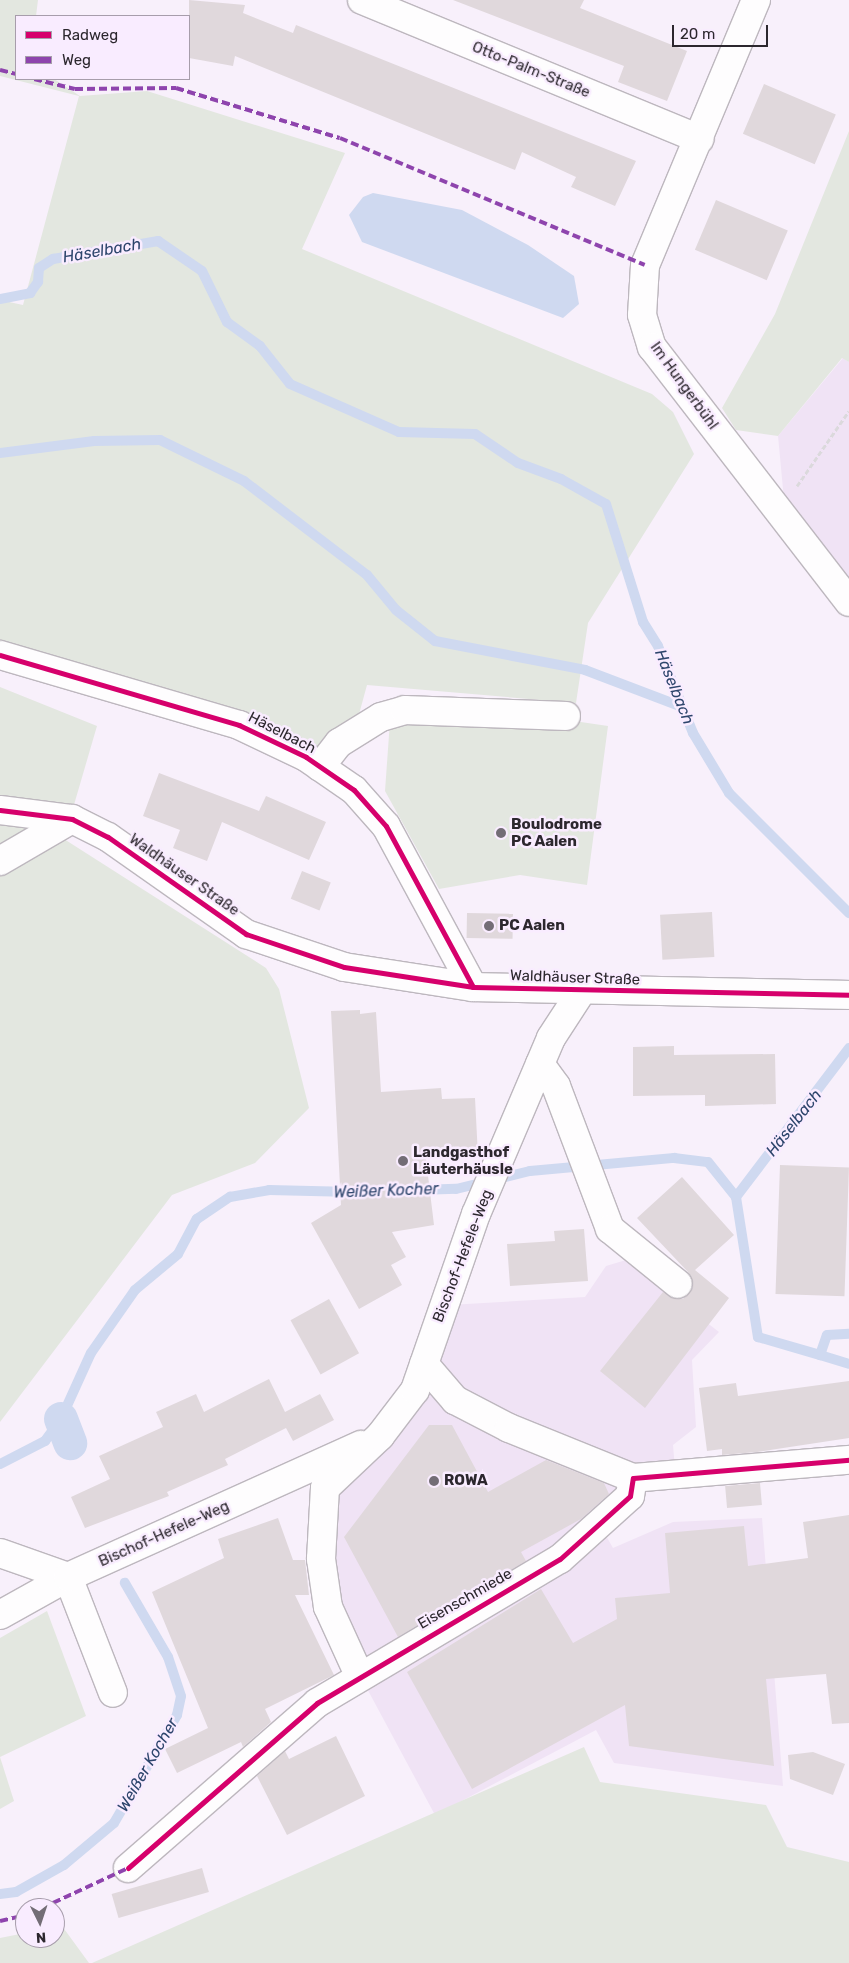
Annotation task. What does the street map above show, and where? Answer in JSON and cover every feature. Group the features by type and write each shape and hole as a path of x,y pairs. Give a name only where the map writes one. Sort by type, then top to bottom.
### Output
{"street":[{"name":"Otto-Palm-Straße","path":"362,0 699,139"},
{"name":"Im Hungerbühl","path":"756,0 645,264 642,314 652,347 778,513 849,602"},
{"name":"Häselbach","path":"0,655 239,725 320,767 354,790 386,826 472,987"},
{"path":"320,767 339,743 381,717 405,710 566,716"},
{"name":"Waldhäuser Straße","path":"0,810 72,819 108,836 246,934 283,950 403,979 472,987 581,992 843,995"},
{"path":"0,860 72,819"},
{"name":"Bischof-Hefele-Weg","path":"359,1675 328,1607 321,1559 325,1488 380,1436 415,1390 476,1214 499,1166 551,1038 581,992"},
{"path":"540,1064 556,1086 610,1229 678,1284"},
{"path":"424,1364 455,1400 509,1428 633,1478 849,1460"},
{"name":"Bischof-Hefele-Weg","path":"0,1615 68,1577 380,1436"},
{"name":"Eisenschmiede","path":"128,1868 317,1703 359,1675 560,1559 630,1496 633,1478"},
{"path":"0,1553 68,1577 113,1693"}],"path":[{"path":"778,513 849,411"}],"shaded area":[{"path":"0,0 38,0 36,15 15,15 15,80 0,76"},
{"path":"16,80 56,80 80,96 147,91 345,153 302,249 652,394 673,412 694,454 588,623 576,703 367,685 349,751 311,753 0,651 0,300 23,305 79,96"},
{"path":"849,131 849,362 842,358 778,436 736,430 722,408 775,314"},
{"path":"843,358 849,362 849,579 784,500 778,436"},
{"path":"0,687 97,726 64,839 266,968 279,989 309,1108 255,1163 172,1195 0,1422"},
{"name":"Boulodrome PC Aalen","path":"390,721 574,721 608,726 587,885 520,875 439,889 385,791"},
{"name":"ROWA","path":"626,1260 719,1332 692,1360 696,1427 673,1445 675,1469 597,1520 613,1548 673,1522 762,1518 783,1786 614,1763 596,1730 435,1815 364,1683 333,1608 331,1491 385,1439 449,1305 585,1297 606,1266"},
{"path":"47,1611 86,1716 0,1757 0,1638"},
{"path":"584,1747 600,1782 766,1805 787,1847 849,1862 849,1963 92,1963"},
{"path":"0,1757 14,1801 0,1809"},
{"path":"65,1930 89,1963 0,1963 0,1938 15,1935 15,1948 65,1948"}],"water":[{"path":"373,193 462,210 528,245 574,276 579,304 563,318 362,242 349,215 363,197"}],"building":[{"path":"189,0 245,5 243,13 293,33 296,25 636,161 615,206 571,187 576,177 522,152 515,170 235,56 233,66 190,58"},
{"path":"453,0 584,0 580,8 687,51 667,101 618,82 624,66"},
{"path":"764,84 836,114 815,164 743,134"},
{"path":"716,200 788,230 767,280 695,250"},
{"path":"159,773 259,811 266,796 326,822 309,860 222,822 207,861 173,848 180,830 143,816"},
{"path":"302,871 331,883 320,910 291,899"},
{"path":"712,912 714,957 662,960 660,915"},
{"name":"PC Aalen","path":"467,913 513,914 513,939 467,938"},
{"path":"360,1010 360,1014 376,1012 381,1092 441,1088 442,1099 475,1098 478,1156 426,1159 434,1225 392,1232 406,1257 391,1265 402,1285 359,1309 311,1223 341,1205 331,1011"},
{"path":"674,1046 674,1055 775,1054 776,1104 705,1106 705,1095 633,1096 633,1047"},
{"path":"780,1165 849,1167 844,1296 775,1294"},
{"path":"682,1177 734,1235 695,1270 729,1298 645,1408 600,1371 663,1292 683,1299 693,1287 688,1272 637,1218"},
{"path":"584,1229 588,1281 510,1286 507,1244 555,1241 554,1231"},
{"path":"329,1299 359,1353 321,1375 291,1320"},
{"path":"269,1379 285,1412 320,1394 334,1420 293,1441 286,1428 225,1459 228,1465 167,1492 169,1496 85,1528 71,1497 110,1479 99,1456 163,1427 156,1412 196,1394 204,1412"},
{"path":"849,1381 849,1438 757,1452 722,1455 722,1449 707,1451 699,1388 736,1383 738,1396"},
{"name":"ROWA","path":"429,1425 452,1425 488,1492 546,1460 604,1483 609,1494 581,1519 521,1552 526,1561 398,1637 344,1537"},
{"path":"760,1483 762,1505 727,1508 725,1486"},
{"path":"849,1515 849,1723 832,1724 826,1674 766,1679 774,1766 629,1746 625,1705 472,1789 407,1672 541,1589 573,1643 617,1619 615,1598 670,1593 665,1533 744,1526 748,1566 808,1558 803,1522"},
{"path":"278,1518 293,1560 305,1560 309,1595 295,1595 334,1675 265,1709 271,1722 243,1747 241,1742 177,1773 165,1749 208,1728 152,1592 224,1558 218,1539"},
{"path":"336,1736 365,1796 287,1835 257,1776 285,1751 289,1759"},
{"path":"813,1752 845,1764 833,1795 790,1779 788,1755"},
{"path":"202,1868 209,1892 119,1918 112,1894"}],"waterway":[{"name":"Häselbach","path":"0,299 30,293 38,282 39,268 53,259 158,241 202,271 227,322 260,346 290,384 399,432 475,434 518,463 561,479 606,504 643,622 658,646 693,733 729,793 849,913"},
{"path":"0,453 94,441 160,440 244,481 367,575 396,610 435,641 585,670 680,706"},
{"name":"Häselbach","path":"736,1197 849,1048"},
{"name":"Weißer Kocher","path":"418,1190 456,1189 530,1171 674,1158 708,1162 736,1197 758,1337 820,1355 827,1335 849,1334"},
{"name":"Weißer Kocher","path":"0,1464 45,1441 61,1419 91,1353 135,1290 178,1254 197,1219 230,1197 269,1190 353,1192"},
{"path":"820,1355 849,1364"},
{"name":"Weißer Kocher","path":"61,1419 70,1443"},
{"name":"Weißer Kocher","path":"0,1894 16,1892 64,1865 114,1823 177,1715 181,1696 168,1657 125,1583"}],"marked path":[{"path":"0,70 15,74"},
{"path":"38,80 75,89 176,88 340,138 645,265"},
{"path":"64,1898 128,1868"},
{"path":"0,1921 15,1917"}],"cycle path":[{"path":"0,655 239,725 306,757 354,790 386,826 473,987"},
{"path":"0,810 72,819 108,837 246,934 344,967 473,987 849,995"},
{"path":"128,1868 317,1703 560,1559 630,1496 633,1478 849,1460"}],"place":[{"name":"Boulodrome PC Aalen","path":"501,833"},
{"name":"PC Aalen","path":"489,926"},
{"name":"Landgasthof Läuterhäusle","path":"403,1161"},
{"name":"ROWA","path":"434,1481"}]}
